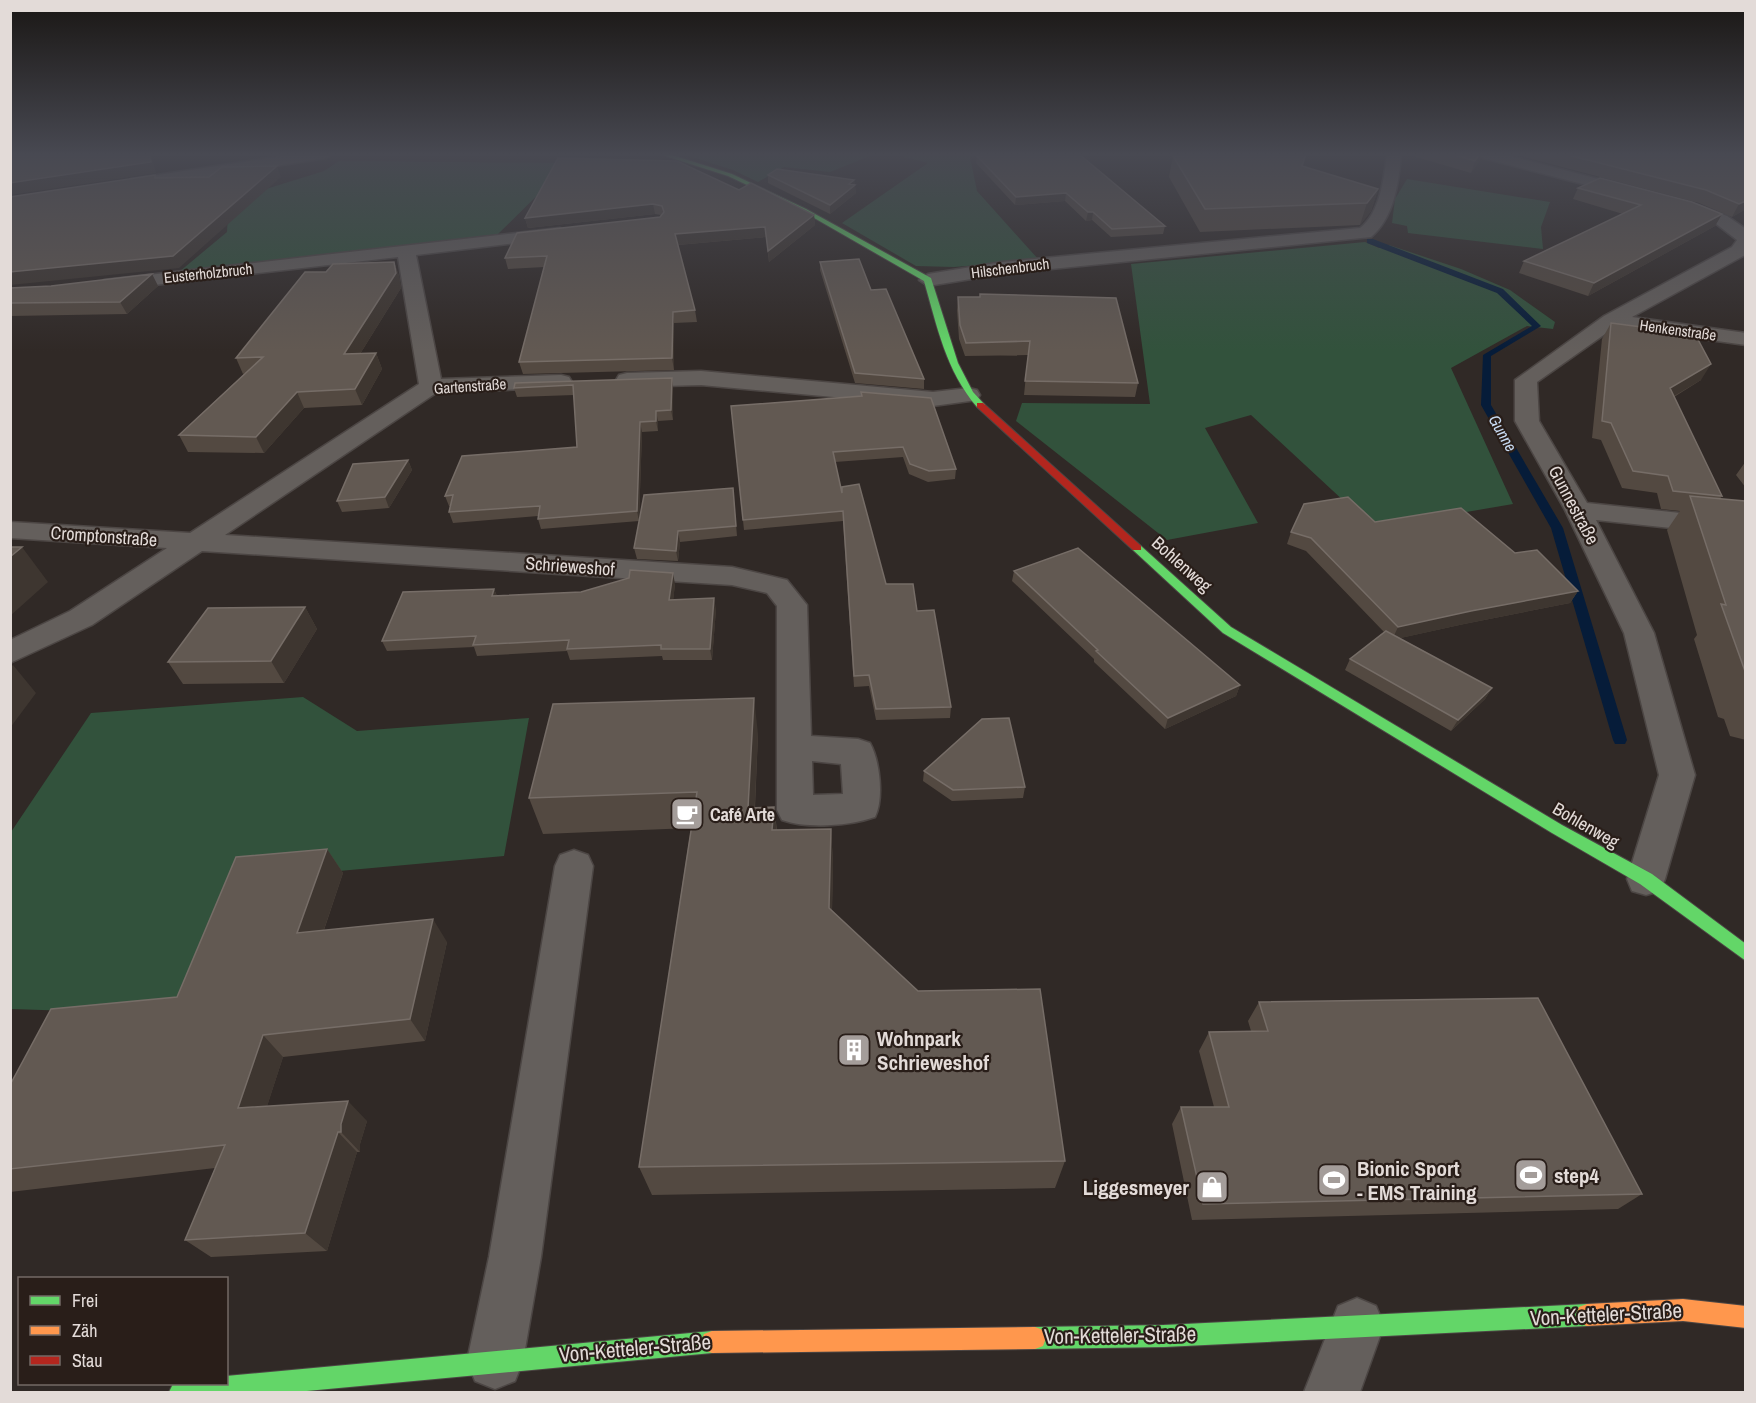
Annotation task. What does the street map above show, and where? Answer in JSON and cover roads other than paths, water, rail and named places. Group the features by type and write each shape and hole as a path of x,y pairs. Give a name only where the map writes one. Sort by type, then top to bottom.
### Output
{"street":[{"path":"819,219 928,280"},
{"name":"Hilschenbruch","path":"928,280 1002,268 1365,233 1374,227 1377,219"},
{"name":"Gunnestraße","path":"1646,879 1677,774 1639,633 1578,510 1527,422 1527,380 1611,320 1739,251 1746,239 1737,229 1718,219"},
{"name":"Eusterholzbruch","path":"93,286 572,231"},
{"path":"406,251 431,386"},
{"name":"Bohlenweg","path":"928,280 956,370 969,395 1227,630 1557,829 1646,879 1746,954"},
{"name":"Henkenstraße","path":"1611,320 1746,339"},
{"name":"Gartenstraße","path":"10,653 81,618 431,386 701,378 933,399 969,395"},
{"path":"1578,510 1746,528"},
{"name":"Cromptonstraße","path":"10,530 197,542"},
{"name":"Schrieweshof","path":"197,542 732,576 777,586 792,605 794,747"},
{"path":"495,1361 515,1257 574,866"},
{"name":"Von-Ketteler-Straße","path":"180,1392 689,1341 1164,1336 1683,1310 1746,1317"},
{"path":"1332,1392 1358,1325"}],"waterway":[{"name":"Gunne","path":"1370,241 1500,291 1537,326 1487,355 1486,405 1557,528 1620,740"}],"place":[{"name":"Café Arte","path":"687,814"},
{"name":"Wohnpark Schrieweshof","path":"854,1050"},
{"name":"step4","path":"1531,1175"},
{"name":"Bionic Sport - EMS Training","path":"1334,1180"},
{"name":"Liggesmeyer","path":"1212,1187"}]}
